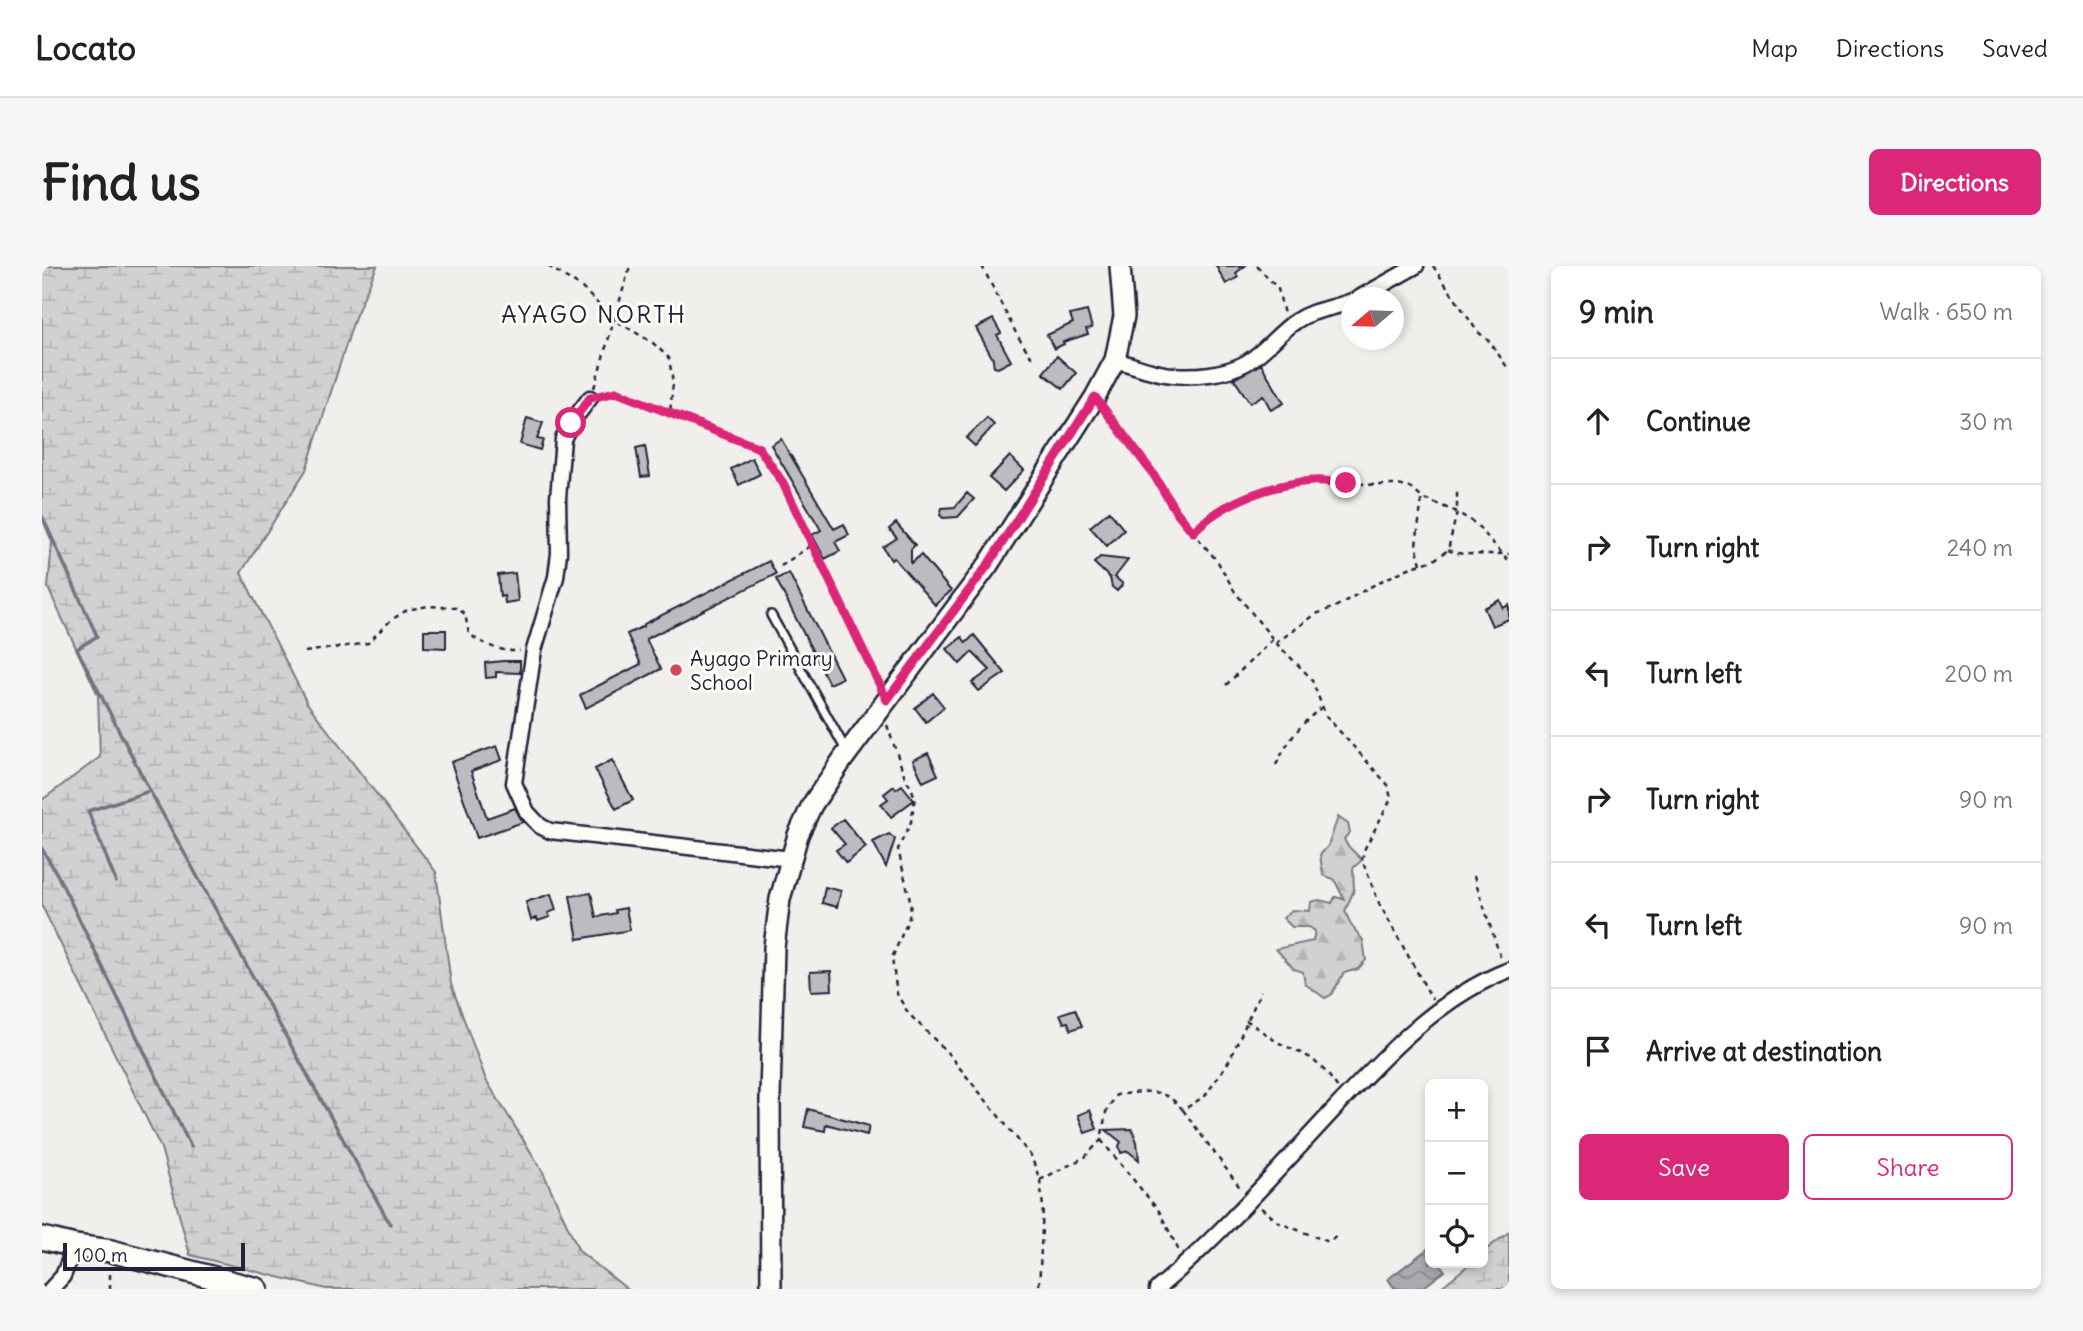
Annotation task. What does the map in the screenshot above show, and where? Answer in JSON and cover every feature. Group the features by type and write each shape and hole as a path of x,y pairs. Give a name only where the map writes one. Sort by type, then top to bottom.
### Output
{"main road":[{"path":"42,1238 111,1251 257,1289"}],"street":[{"path":"771,1289 769,1097 774,947 780,899 798,835 812,806 848,752 988,565 1095,397 1115,360 1124,316 1120,266"},
{"path":"1379,287 1416,266"},
{"path":"1115,360 1171,376 1207,374 1231,369 1248,362 1288,328 1312,312 1341,306"},
{"path":"590,398 571,423 563,439 556,577 534,650 514,783 527,812 540,826 550,831 791,859"},
{"path":"1157,1289 1200,1252 1371,1070 1438,1011 1474,985 1507,971"},
{"path":"51,1289 63,1276 75,1246"}],"lane":[{"path":"771,615 848,752"}],"path":[{"path":"548,266 581,287 615,320 653,343 669,358 673,383 670,413"},
{"path":"590,398 630,266"},
{"path":"982,266 1017,335 1034,361"},
{"path":"1257,266 1278,289 1288,328"},
{"path":"1433,266 1477,331 1490,342 1509,370"},
{"path":"590,398 616,392 759,448 783,483 813,544 883,706 906,780 915,798 911,822 898,849 911,904 909,918 892,958 897,994 908,1013 946,1051 1031,1156 1040,1180 1043,1207 1039,1289"},
{"path":"1095,397 1154,475 1175,510 1218,562 1235,592 1274,641 1311,678 1321,708 1388,785 1391,799 1364,848 1362,860 1379,903 1438,1011"},
{"path":"1193,532 1207,517 1225,505 1270,489 1326,480 1398,485 1411,488 1422,498 1457,512 1476,524 1507,554 1509,561"},
{"path":"1226,685 1274,641 1316,614 1335,607 1379,582 1434,561 1448,550 1457,512 1457,492"},
{"path":"1421,565 1416,545 1422,498"},
{"path":"781,566 813,544"},
{"path":"1448,550 1452,553 1507,554"},
{"path":"305,652 368,643 391,620 407,610 428,607 457,608 464,614 469,634 482,643 504,651 534,650"},
{"path":"1276,765 1287,742 1303,722 1321,708"},
{"path":"1474,876 1507,971"},
{"path":"1040,1180 1085,1157 1101,1140 1106,1112 1116,1095 1159,1091 1183,1110 1205,1096 1242,1036 1261,990"},
{"path":"1247,1020 1277,1042 1311,1058 1326,1072 1345,1098"},
{"path":"1101,1140 1159,1211 1186,1265"},
{"path":"110,1289 111,1251"}],"green space":[{"path":"42,266 377,266 355,317 306,470 241,573 307,703 436,872 451,984 486,1080 542,1170 579,1251 627,1289 326,1289 190,1255 161,1148 42,906 42,800 100,757 98,695 48,588 52,542 42,517"},
{"path":"1338,817 1348,824 1350,832 1344,839 1347,845 1362,860 1353,868 1354,890 1345,911 1351,925 1363,940 1366,960 1358,969 1344,973 1331,995 1325,998 1305,984 1303,972 1294,969 1276,949 1313,941 1315,931 1309,927 1292,927 1283,918 1292,910 1310,911 1311,902 1319,900 1332,903 1335,897 1344,899 1334,879 1323,875 1320,855 1328,846"},
{"path":"1509,1232 1509,1289 1439,1289 1465,1268 1488,1268 1488,1248"}],"water":[{"path":"1425,1251 1425,1268 1443,1268 1445,1271 1421,1289 1395,1289 1388,1279"}],"building":[{"path":"1216,266 1245,266 1236,273 1238,277 1226,284"},
{"path":"1087,311 1092,328 1086,329 1088,334 1063,342 1064,344 1054,349 1047,335 1073,323 1070,315"},
{"path":"993,319 1001,333 997,335 1011,361 998,368 994,367 993,359 976,328"},
{"path":"1057,356 1076,373 1063,389 1043,373"},
{"path":"1261,364 1284,403 1271,410 1263,395 1250,403 1234,379"},
{"path":"527,418 543,423 537,439 543,440 540,450 520,444"},
{"path":"987,418 994,425 975,446 966,438"},
{"path":"781,439 834,529 844,524 849,535 835,542 840,551 825,559 812,535 821,530 771,445"},
{"path":"645,446 650,476 641,477 636,448"},
{"path":"1010,456 1024,470 1004,491 989,478"},
{"path":"752,458 760,474 739,485 731,469"},
{"path":"967,493 974,499 958,517 943,518 940,515 942,508 955,507"},
{"path":"1109,511 1124,530 1107,546 1090,527"},
{"path":"896,523 915,545 911,549 911,563 921,555 951,591 935,605 894,558 891,560 883,547 897,538 889,529"},
{"path":"1100,557 1128,560 1115,577 1123,584 1117,591 1112,587 1110,578 1094,563"},
{"path":"769,561 776,574 646,639 661,669 586,708 580,695 641,664 627,634"},
{"path":"515,573 518,601 505,603 504,596 500,597 498,575"},
{"path":"789,573 842,678 829,684 776,579"},
{"path":"1500,600 1503,608 1509,605 1509,619 1492,626 1484,608"},
{"path":"424,630 446,630 446,648 424,647"},
{"path":"974,635 1005,673 979,691 972,683 990,670 972,652 960,664 947,649 962,637 966,643"},
{"path":"520,661 520,673 496,672 496,677 486,678 485,663"},
{"path":"933,693 944,707 926,722 915,708"},
{"path":"497,746 502,760 471,771 487,818 515,808 523,822 477,838 451,762"},
{"path":"928,753 938,775 923,782 913,760"},
{"path":"612,760 633,800 616,809 595,769"},
{"path":"902,785 914,800 891,817 881,804 888,799 884,794 894,786 896,789"},
{"path":"843,819 866,847 846,863 836,850 845,844 831,828"},
{"path":"889,834 895,839 886,867 873,842"},
{"path":"825,887 841,891 837,907 822,903"},
{"path":"591,893 596,917 626,908 630,930 578,939 570,896"},
{"path":"551,894 556,910 548,913 550,917 531,920 526,902"},
{"path":"831,971 832,990 811,991 810,972"},
{"path":"1075,1009 1082,1026 1071,1030 1060,1014"},
{"path":"808,1109 869,1126 867,1135 826,1124 825,1131 804,1127"},
{"path":"1090,1110 1097,1129 1085,1133 1078,1115"},
{"path":"1132,1129 1139,1160 1128,1151 1121,1153 1121,1142 1106,1130"}],"waterway":[{"path":"42,516 97,636 77,649 150,791 88,811 116,882"},
{"path":"150,791 390,1224"},
{"path":"42,849 57,874 191,1147"}],"place":[{"name":"Ayago Primary School","path":"676,670"}],"district":[{"name":"AYAGO NORTH","path":"594,314"}],"route":[{"path":"571,423 590,398 616,392 759,448 783,483 887,700 988,565 1095,397 1193,532 1207,517 1225,505 1270,489 1326,480 1346,483"}]}
